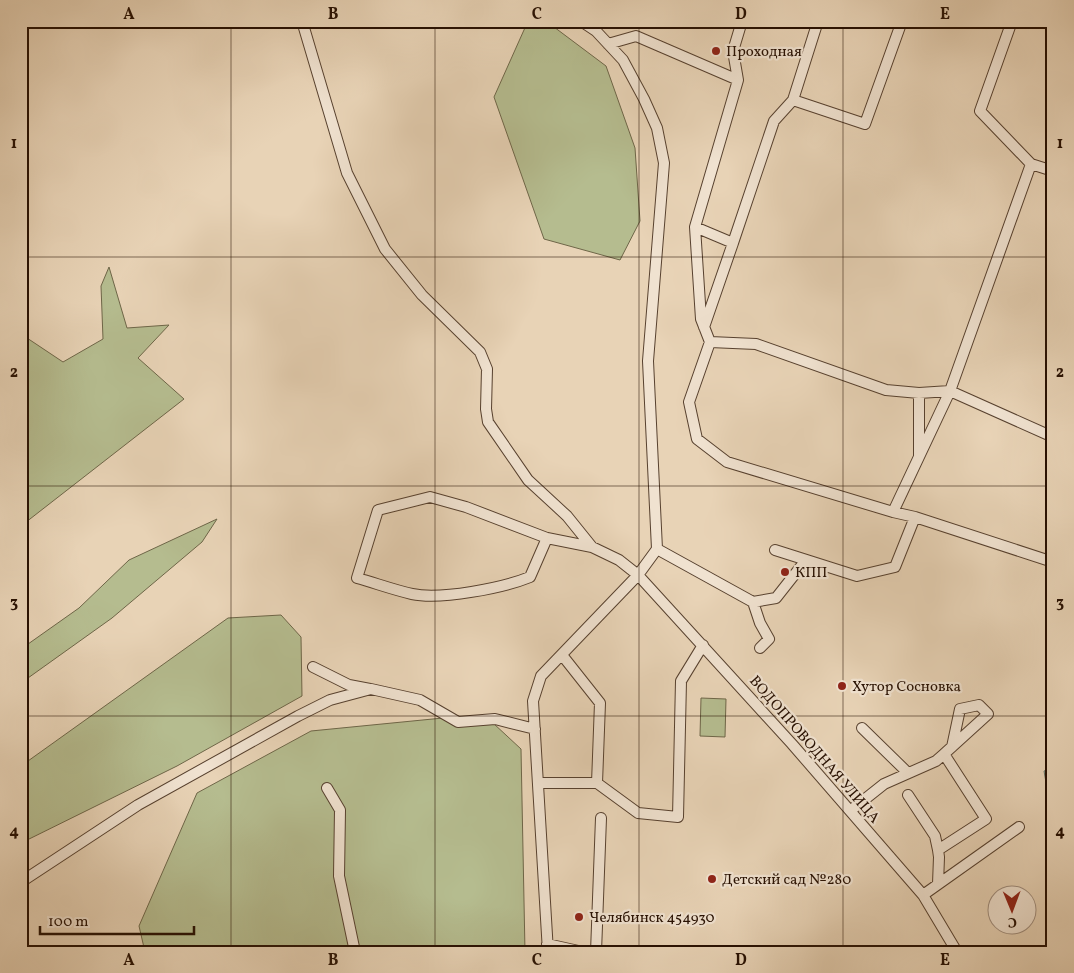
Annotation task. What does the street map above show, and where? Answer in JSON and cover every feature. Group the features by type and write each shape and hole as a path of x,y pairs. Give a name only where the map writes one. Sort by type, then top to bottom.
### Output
{"street":[{"path":"302,21 347,174 385,249 422,295 480,352 487,370 486,409 488,422 528,480 567,516 592,547"},
{"path":"581,21 596,31 623,60 657,128 664,163 648,361 657,548 638,575 541,676 533,701 547,948 583,952"},
{"path":"742,21 733,51 738,80 695,227 701,318 710,342 689,402 697,439 727,462 893,512 915,516 1053,562"},
{"path":"704,327 774,121 794,100 818,21"},
{"path":"794,100 865,124 902,21"},
{"path":"1012,21 980,111 1031,164 1053,171"},
{"path":"608,44 636,36 738,80"},
{"path":"893,512 950,390 1031,164"},
{"path":"695,227 733,243"},
{"path":"710,342 756,344 886,390 919,393 950,390 1053,437"},
{"path":"919,393 919,458"},
{"path":"547,538 530,576 515,583 440,597 413,595 357,578 378,510 430,497 466,508 547,538 592,547"},
{"path":"775,550 857,576 895,567 915,516"},
{"name":"ВОДОПРОВОДНАЯ УЛИЦА","path":"592,547 619,560 638,575 703,645 923,895 957,952"},
{"path":"657,548 753,602 776,598 806,560"},
{"path":"753,602 760,623 769,639 760,648"},
{"path":"538,783 597,783 638,813 678,817 681,681 703,645"},
{"path":"562,655 600,703 597,783"},
{"path":"313,667 349,685 420,700 458,722 495,718 535,729"},
{"path":"21,882 138,805 298,716 330,700 371,689"},
{"path":"862,728 908,773"},
{"path":"850,810 884,784 936,761 948,751 986,819 938,850"},
{"path":"327,788 340,810 338,876 355,952"},
{"path":"908,795 935,836 940,857 938,884"},
{"path":"596,952 601,818"},
{"path":"923,895 1020,827"}],"green space":[{"path":"528,21 546,21 606,66 635,148 640,221 620,260 544,239 494,97"},
{"path":"109,267 127,328 169,325 138,358 184,399 21,526 21,334 63,362 103,339 101,286"},
{"path":"217,519 202,542 112,618 21,683 21,649 79,608 129,560"},
{"path":"281,615 301,637 302,696 177,766 21,843 21,766 228,618"},
{"path":"701,698 726,699 725,737 700,736"},
{"path":"453,717 493,723 521,749 525,952 145,952 139,926 197,793 311,731"}],"water":[{"path":"1053,768 1053,823 1044,771"}],"place":[{"name":"Проходная","path":"716,51"},
{"name":"КПП","path":"785,572"},
{"name":"Хутор Сосновка","path":"842,686"},
{"name":"Детский сад №280","path":"712,879"},
{"name":"Челябинск 454930","path":"579,917"}]}
